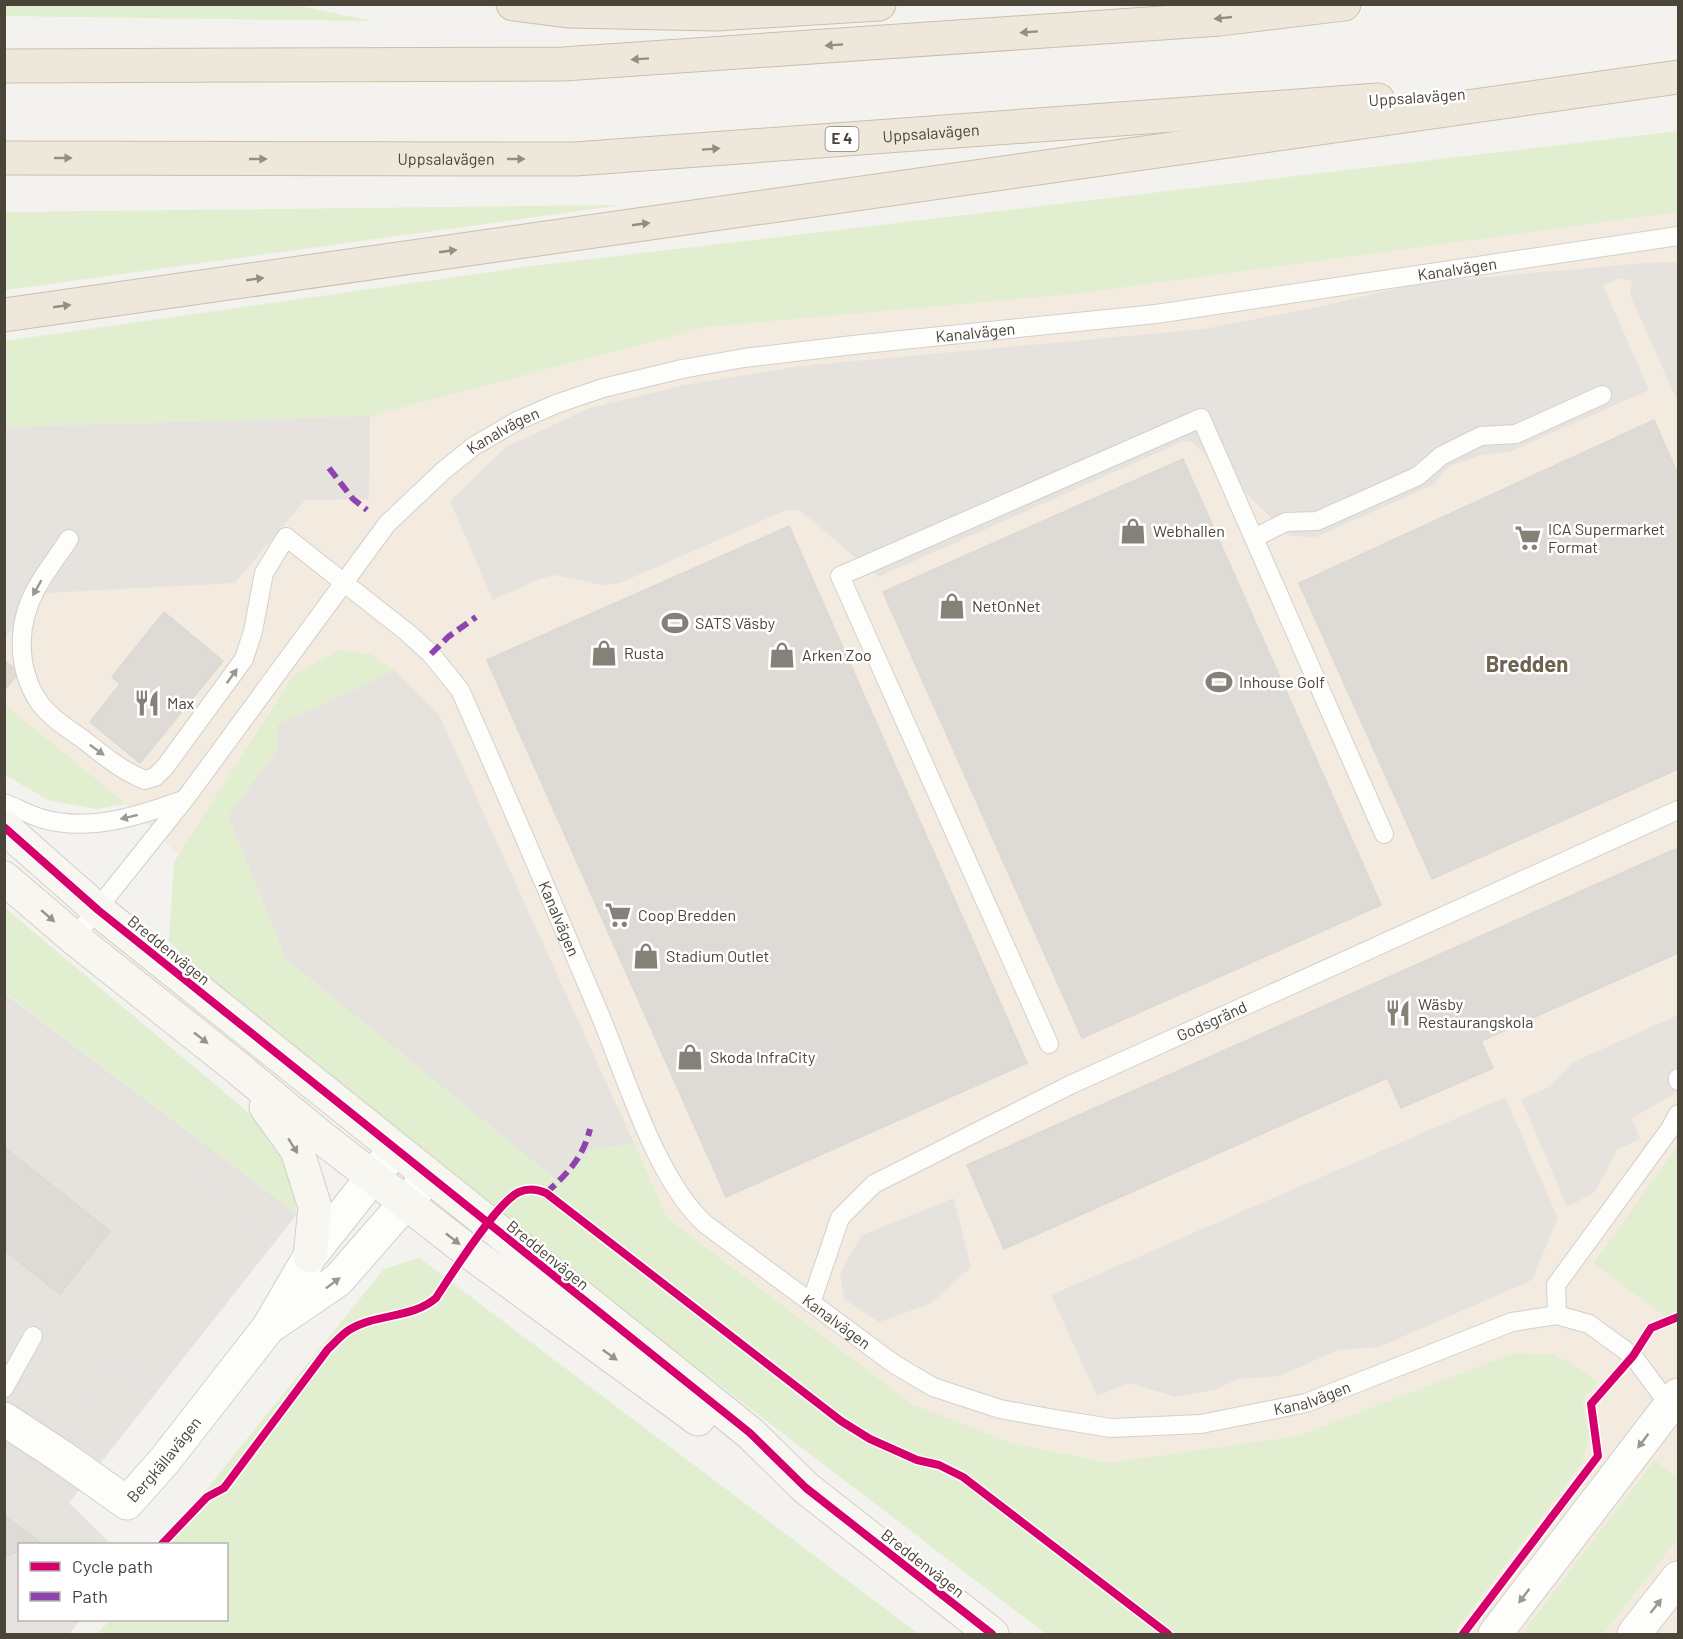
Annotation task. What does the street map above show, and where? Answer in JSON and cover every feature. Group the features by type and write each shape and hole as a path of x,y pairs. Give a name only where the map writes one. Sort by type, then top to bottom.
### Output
{"highway":[{"path":"513,4 568,11 716,14 879,4"},
{"path":"4,66 563,64 1220,19 1344,4"},
{"path":"4,315 1678,77"},
{"name":"Uppsalavägen","path":"4,158 575,159 1678,77"}],"street":[{"name":"Breddenvägen","path":"4,827 98,910 750,1433 806,1488 992,1635"},
{"name":"Breddenvägen","path":"4,878 74,938 321,1137 468,1251 739,1449 806,1488"},
{"path":"234,1065 297,1150 315,1207 310,1256"},
{"name":"Bergkällavägen","path":"4,1419 62,1456 127,1503 165,1460 268,1328 310,1256 394,1149"},
{"name":"Bergkällavägen","path":"268,1328 338,1280 429,1176"},
{"name":"Kanalvägen","path":"1495,1635 1676,1404"},
{"path":"1634,1635 1678,1578"}],"lane":[{"name":"Kanalvägen","path":"74,938 184,799 387,524 434,478 474,446 556,404 603,388 682,369 744,358 1156,314 1678,236"},
{"path":"1254,538 1286,522 1317,521 1418,476 1441,456 1481,436 1516,434 1602,395"},
{"path":"1049,1044 840,576 1201,418 1384,834"},
{"path":"69,540 37,587 29,603 21,641 24,663 39,702 56,720 130,774 145,780 155,777 165,766 243,659 253,631 264,573 286,537 343,582"},
{"name":"Kanalvägen","path":"343,582 431,654 460,690 663,1167 692,1212 894,1364 933,1387 1000,1409 1111,1428 1202,1424 1306,1403 1512,1322 1557,1316 1589,1324 1633,1356 1676,1404"},
{"path":"4,803 44,819 82,823 112,822 184,799"},
{"name":"Godsgränd","path":"811,1303 840,1218 874,1184 1070,1085 1678,810"},
{"path":"1557,1316 1556,1285 1670,1129 1678,1114"},
{"path":"4,1388 33,1336"}],"shaded area":[{"path":"1678,212 1678,1634 1453,1634 1583,1462 1589,1436 1582,1400 1514,1353 1298,1436 1109,1463 1011,1443 912,1404 667,1218 634,1143 560,1183 286,959 126,804 5,707 4,427 370,416 707,327 1075,294"},
{"path":"1678,262 1678,403 1630,295 1632,281 1621,278 1603,285 1649,390 1509,452 1481,455 1450,466 1433,485 1316,537 1290,536 1192,442 1184,441 878,577 802,512 794,510 784,511 620,583 602,585 555,575 542,578 493,600 450,501 506,447 590,408 684,385 801,366 1204,329 1328,305 1419,283"},
{"path":"370,416 369,499 305,500 235,583 47,593 5,637 5,427"},
{"path":"395,671 439,715 634,1143 591,1150 560,1183 286,959 228,816 277,750 277,725"},
{"path":"4,993 297,1214 69,1503 110,1543 18,1543 18,1621 80,1621 69,1634 5,1634"},
{"path":"1678,1015 1678,1092 1632,1118 1640,1139 1617,1150 1595,1192 1567,1207 1521,1099 1549,1087 1573,1062"},
{"path":"1505,1097 1558,1218 1532,1280 1379,1347 1338,1350 1280,1376 1239,1379 1214,1390 1176,1397 1129,1383 1097,1396 1051,1295"},
{"path":"191,1141 265,1201 252,1216 271,1231 160,1369 140,1354 247,1222 174,1162"},
{"path":"954,1198 971,1267 930,1304 879,1322 844,1299 840,1273 862,1235"},
{"path":"140,1359 148,1382 75,1408 67,1386"}],"green space":[{"path":"5,4 290,4 372,21 5,16"},
{"path":"1678,131 1678,212 1075,294 707,327 370,416 5,427 4,341 532,266"},
{"path":"622,205 7,290 5,290 5,212"},
{"path":"339,650 370,654 395,671 277,725 277,750 228,817 286,959 560,1183 591,1150 634,1143 667,1218 912,1404 1011,1443 1109,1463 1298,1436 1514,1353 1554,1355 1582,1370 1598,1382 1582,1400 1589,1436 1583,1462 1453,1634 1046,1634 259,1034 169,941 174,862 294,675"},
{"path":"4,705 126,804 96,809 48,800 5,775"},
{"path":"4,907 263,1125 290,1168 297,1214 5,993"},
{"path":"1678,1145 1678,1326 1594,1263"},
{"path":"419,1258 919,1634 97,1634 109,1621 228,1621 228,1543 168,1543 217,1476 384,1269"},
{"path":"1655,1460 1678,1479 1678,1538 1603,1634 1522,1634"}],"building":[{"path":"1654,420 1678,475 1678,769 1432,879 1299,583"},
{"path":"1183,459 1381,905 1082,1038 883,592"},
{"path":"789,526 1027,1063 726,1197 487,660"},
{"name":"Max","path":"164,612 223,661 140,763 90,722 120,684 112,677"},
{"path":"4,660 19,672 5,690 4,690"},
{"path":"1678,848 1678,953 1481,1041 1493,1068 1401,1108 1387,1078 1004,1249 967,1165"},
{"path":"4,1147 110,1231 60,1294 4,1250"},
{"path":"4,1515 41,1543 18,1543 18,1552 4,1557"}],"marked path":[{"path":"329,468 353,499 367,510"},
{"path":"431,654 448,637 476,617"},
{"path":"546,1193 579,1157 590,1129"}],"cycle path":[{"path":"4,827 98,910 750,1433 806,1488 992,1634"},
{"path":"163,1543 207,1497 224,1488 328,1349 349,1330 371,1321 416,1309 436,1298 475,1240 499,1210 519,1192 532,1189 546,1193 841,1421 870,1439 917,1460 939,1465 963,1477 1168,1634"},
{"path":"1463,1634 1598,1456 1591,1404 1633,1356 1651,1328 1678,1317"}],"place":[{"name":"Webhallen","path":"1133,531"},
{"name":"ICA Supermarket Format","path":"1528,538"},
{"name":"NetOnNet","path":"952,606"},
{"name":"SATS Väsby","path":"675,623"},
{"name":"Rusta","path":"604,653"},
{"name":"Arken Zoo","path":"782,655"},
{"name":"Inhouse Golf","path":"1219,682"},
{"name":"Max","path":"147,703"},
{"name":"Coop Bredden","path":"618,915"},
{"name":"Stadium Outlet","path":"646,956"},
{"name":"Wäsby Restaurangskola","path":"1398,1013"},
{"name":"Skoda InfraCity","path":"690,1057"}],"district":[{"name":"Bredden","path":"1527,664"}]}
